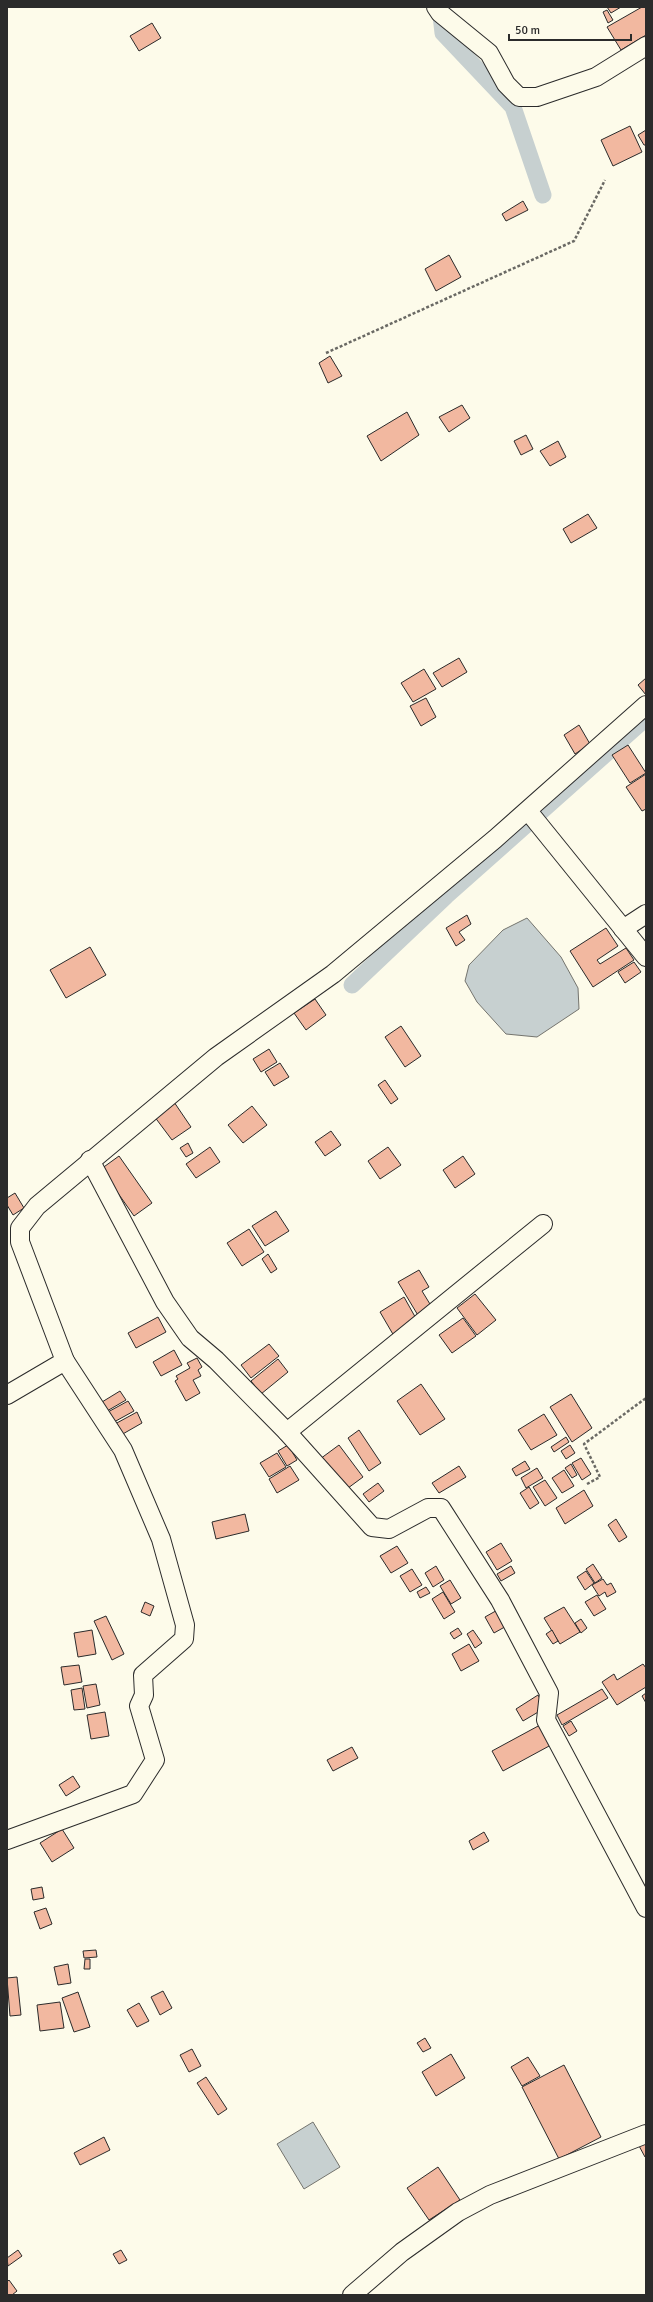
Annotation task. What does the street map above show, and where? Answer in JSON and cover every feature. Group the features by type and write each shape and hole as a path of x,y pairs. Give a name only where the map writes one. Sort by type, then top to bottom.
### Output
{"street":[{"path":"436,7 440,13 489,54 506,84 518,97 537,97 596,77 646,46"},
{"path":"7,1840 133,1794 155,1760 139,1706 144,1695 143,1675 184,1639 185,1625 161,1539 123,1450 65,1361 20,1242 20,1228 37,1206 90,1160 216,1057 333,974 495,839 646,705"},
{"path":"528,811 646,957"},
{"path":"623,929 646,914"},
{"path":"90,1160 165,1302 190,1338 216,1360 288,1432 372,1527 389,1529 428,1508 441,1508 500,1600 549,1693 546,1720 646,1908"},
{"path":"288,1432 543,1224"},
{"path":"7,1395 65,1361"},
{"path":"352,2295 402,2252 458,2212 490,2195 646,2134"}],"path":[{"path":"326,353 574,241 605,180"},
{"path":"587,1484 600,1477 584,1444 646,1398"}],"shaded area":[{"path":"527,918 561,957 578,988 579,1009 537,1037 506,1034 477,1002 465,981 469,965 503,930"},
{"path":"313,2122 340,2167 304,2189 277,2144"}],"building":[{"path":"607,7 621,7 611,13"},
{"path":"642,7 646,7 646,35 621,50 607,27"},
{"path":"607,10 613,20 608,23 603,12"},
{"path":"152,23 161,38 139,51 130,36"},
{"path":"630,126 642,152 613,166 601,140"},
{"path":"646,130 646,145 644,145 638,135"},
{"path":"523,201 528,210 506,221 502,214"},
{"path":"449,255 461,277 436,291 425,269"},
{"path":"330,356 342,376 328,383 319,363"},
{"path":"462,405 470,418 449,432 439,417"},
{"path":"407,412 419,435 381,461 367,436"},
{"path":"526,435 533,449 521,455 514,441"},
{"path":"558,441 566,457 550,466 540,451"},
{"path":"588,514 597,528 571,543 563,529"},
{"path":"459,658 467,672 442,687 433,673"},
{"path":"424,669 436,689 413,702 401,683"},
{"path":"646,678 646,695 638,685"},
{"path":"426,698 436,717 421,726 410,706"},
{"path":"579,725 590,744 575,754 564,735"},
{"path":"628,745 646,773 630,783 612,755"},
{"path":"646,774 646,809 642,811 626,787"},
{"path":"467,915 471,924 459,932 465,940 456,946 446,928"},
{"path":"606,928 618,946 597,960 600,964 626,948 634,960 593,987 570,951"},
{"path":"90,947 106,975 66,998 50,970"},
{"path":"634,962 641,972 625,983 618,972"},
{"path":"315,999 326,1015 306,1030 294,1013"},
{"path":"401,1026 421,1056 405,1067 385,1037"},
{"path":"269,1049 277,1062 261,1072 253,1059"},
{"path":"280,1063 289,1077 274,1086 265,1072"},
{"path":"385,1080 398,1099 391,1104 378,1085"},
{"path":"174,1102 191,1127 172,1140 154,1116"},
{"path":"252,1106 267,1125 243,1143 228,1125"},
{"path":"331,1131 341,1145 325,1156 315,1142"},
{"path":"188,1143 193,1153 186,1157 180,1148"},
{"path":"210,1147 220,1162 196,1178 186,1164"},
{"path":"388,1147 401,1165 380,1179 368,1161"},
{"path":"119,1156 152,1203 134,1216 101,1169"},
{"path":"463,1156 475,1174 455,1188 443,1170"},
{"path":"15,1193 24,1208 13,1215 7,1205 7,1198"},
{"path":"276,1211 289,1231 265,1246 252,1226"},
{"path":"249,1229 264,1252 242,1266 227,1243"},
{"path":"268,1254 277,1269 271,1273 262,1259"},
{"path":"419,1270 429,1287 422,1291 433,1309 419,1317 398,1282"},
{"path":"475,1294 496,1320 477,1335 457,1308"},
{"path":"404,1297 418,1322 394,1336 380,1312"},
{"path":"158,1317 166,1332 136,1348 128,1333"},
{"path":"463,1318 476,1336 452,1353 439,1335"},
{"path":"269,1344 279,1356 251,1378 241,1365"},
{"path":"174,1350 182,1365 161,1376 153,1362"},
{"path":"197,1358 202,1367 198,1370 201,1376 193,1380 200,1393 186,1401 175,1381 178,1379 176,1376 190,1368 187,1363"},
{"path":"278,1359 288,1372 261,1394 251,1381"},
{"path":"421,1384 445,1419 420,1435 397,1401"},
{"path":"120,1391 126,1400 107,1411 102,1402"},
{"path":"571,1394 592,1428 572,1442 550,1407"},
{"path":"128,1401 134,1411 114,1422 108,1412"},
{"path":"137,1412 142,1423 121,1435 115,1424"},
{"path":"544,1414 557,1435 531,1450 518,1430"},
{"path":"359,1430 381,1463 369,1471 348,1438"},
{"path":"566,1437 569,1442 554,1452 551,1447"},
{"path":"288,1445 297,1460 287,1466 278,1451"},
{"path":"339,1445 363,1477 344,1491 320,1459"},
{"path":"570,1445 575,1453 566,1459 561,1451"},
{"path":"277,1453 286,1467 269,1477 260,1463"},
{"path":"581,1458 591,1474 582,1480 572,1463"},
{"path":"525,1461 530,1469 516,1476 512,1469"},
{"path":"571,1464 577,1475 572,1478 565,1468"},
{"path":"290,1466 299,1480 277,1493 269,1479"},
{"path":"459,1466 466,1477 439,1493 432,1483"},
{"path":"537,1468 543,1478 526,1488 521,1478"},
{"path":"564,1470 574,1486 562,1493 552,1478"},
{"path":"545,1480 557,1498 545,1506 533,1487"},
{"path":"378,1483 384,1491 369,1502 363,1494"},
{"path":"529,1487 539,1503 530,1509 520,1493"},
{"path":"584,1490 593,1506 565,1524 556,1508"},
{"path":"245,1514 249,1531 216,1539 212,1522"},
{"path":"616,1519 627,1537 619,1542 608,1525"},
{"path":"501,1543 512,1561 497,1570 486,1552"},
{"path":"397,1546 408,1563 391,1573 380,1556"},
{"path":"593,1564 602,1578 595,1583 586,1569"},
{"path":"436,1566 444,1580 433,1587 425,1573"},
{"path":"511,1566 515,1573 501,1581 497,1574"},
{"path":"412,1569 422,1585 410,1592 400,1576"},
{"path":"586,1571 594,1583 585,1590 577,1577"},
{"path":"603,1579 607,1585 611,1583 616,1592 607,1597 605,1592 599,1596 592,1585"},
{"path":"450,1580 461,1598 451,1604 440,1586"},
{"path":"426,1587 430,1593 420,1598 417,1592"},
{"path":"443,1592 455,1612 444,1619 432,1599"},
{"path":"597,1595 606,1609 594,1616 585,1602"},
{"path":"145,1602 154,1606 150,1616 141,1612"},
{"path":"564,1607 580,1632 560,1644 544,1618"},
{"path":"501,1608 510,1624 494,1633 485,1617"},
{"path":"106,1616 124,1654 112,1660 94,1621"},
{"path":"581,1619 587,1628 581,1633 575,1623"},
{"path":"458,1628 462,1634 454,1639 450,1633"},
{"path":"92,1630 96,1654 78,1657 74,1633"},
{"path":"473,1630 482,1643 475,1648 467,1634"},
{"path":"552,1630 558,1641 553,1644 546,1634"},
{"path":"469,1644 479,1661 461,1671 452,1654"},
{"path":"643,1664 646,1668 646,1687 617,1705 602,1682 614,1674 617,1680"},
{"path":"79,1665 82,1682 64,1685 61,1667"},
{"path":"96,1684 100,1705 87,1708 83,1686"},
{"path":"82,1688 85,1709 74,1710 71,1690"},
{"path":"602,1689 608,1698 562,1725 557,1715"},
{"path":"646,1693 646,1703 642,1696"},
{"path":"538,1695 545,1708 523,1721 516,1709"},
{"path":"105,1712 109,1736 91,1739 87,1715"},
{"path":"571,1721 577,1731 569,1736 563,1726"},
{"path":"540,1725 551,1745 503,1771 492,1751"},
{"path":"352,1747 358,1758 333,1771 327,1760"},
{"path":"73,1776 80,1787 66,1796 59,1785"},
{"path":"62,1829 74,1848 52,1862 40,1843"},
{"path":"484,1832 489,1841 473,1850 469,1841"},
{"path":"42,1887 44,1898 33,1900 31,1889"},
{"path":"46,1908 52,1924 40,1929 34,1912"},
{"path":"96,1950 97,1957 84,1958 83,1951"},
{"path":"85,1959 90,1959 90,1969 84,1969"},
{"path":"68,1964 71,1983 58,1985 54,1967"},
{"path":"17,1977 21,2015 10,2016 7,1978"},
{"path":"163,1991 172,2008 160,2015 151,1997"},
{"path":"78,1992 90,2027 74,2032 62,1998"},
{"path":"60,2002 64,2028 40,2031 37,2005"},
{"path":"139,2003 149,2021 137,2027 127,2010"},
{"path":"425,2038 431,2048 423,2052 417,2043"},
{"path":"192,2049 201,2066 189,2072 180,2055"},
{"path":"451,2054 465,2078 436,2096 422,2072"},
{"path":"528,2057 540,2076 522,2086 511,2067"},
{"path":"564,2065 601,2137 559,2159 522,2087"},
{"path":"206,2077 227,2109 218,2115 197,2083"},
{"path":"104,2137 110,2150 80,2165 74,2153"},
{"path":"646,2139 646,2156 645,2157 638,2144"},
{"path":"438,2167 460,2200 429,2220 407,2188"},
{"path":"18,2250 22,2256 8,2266 7,2258"},
{"path":"121,2250 127,2260 119,2264 113,2254"},
{"path":"9,2280 17,2291 12,2295 7,2295 7,2282"}],"waterway":[{"path":"440,7 443,33 513,107 543,195"},
{"path":"352,985 446,896 646,718"}]}
